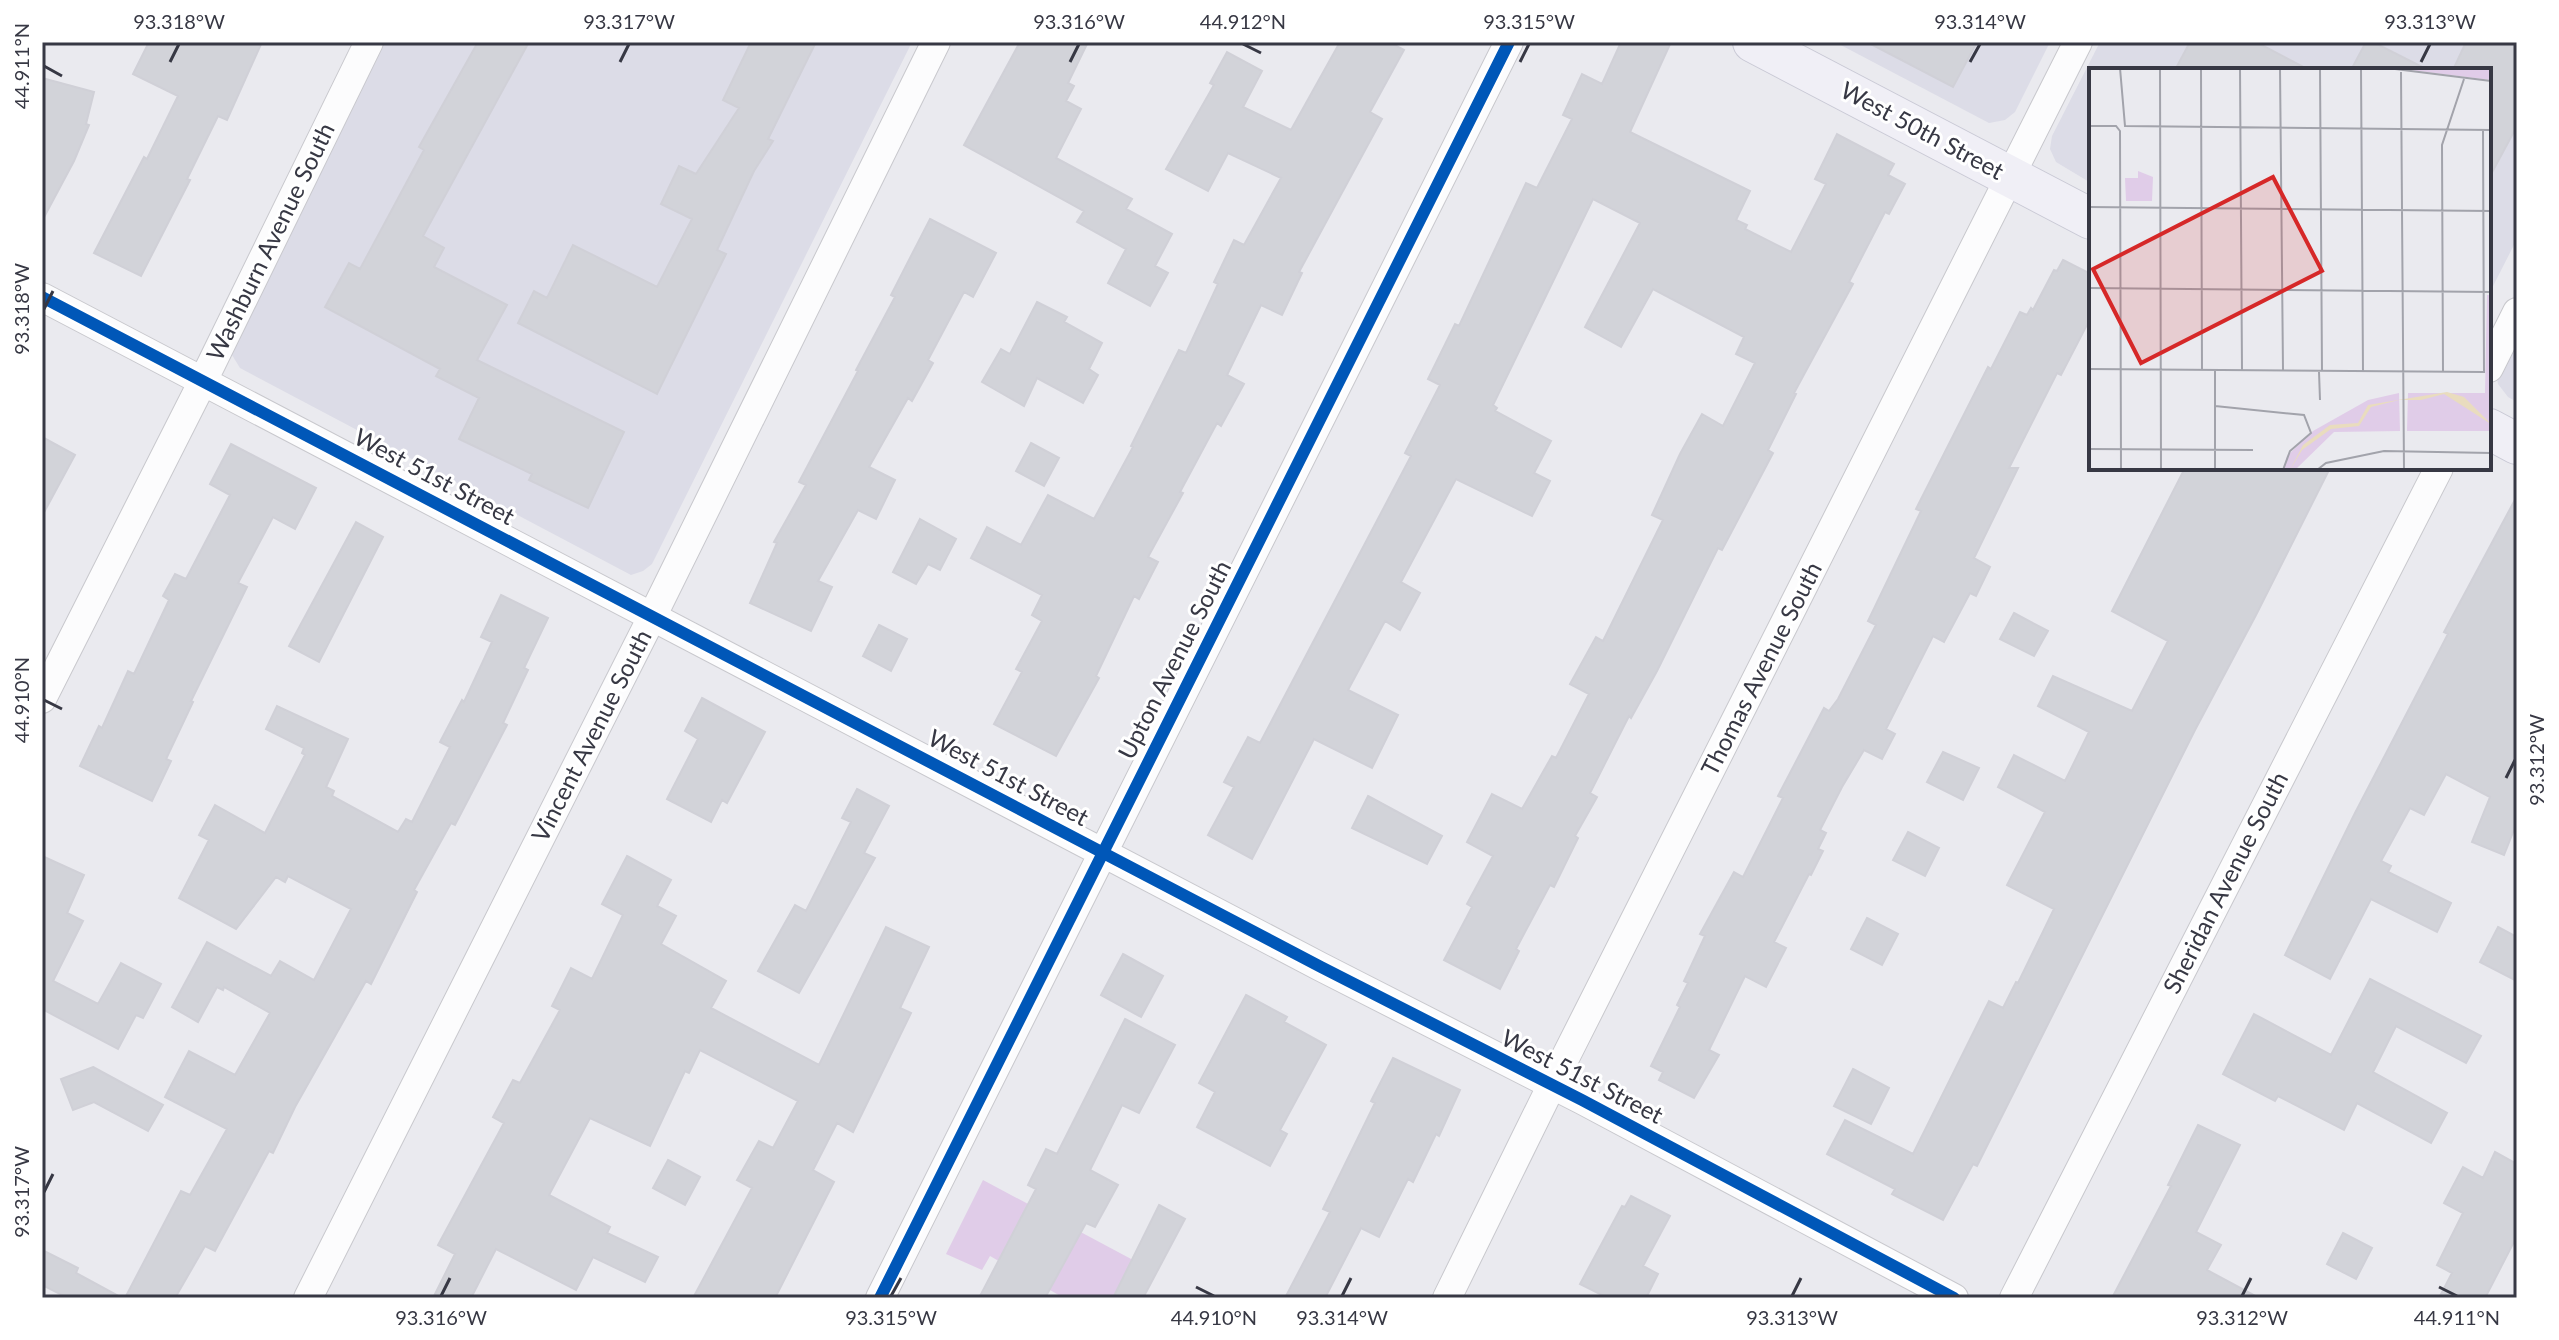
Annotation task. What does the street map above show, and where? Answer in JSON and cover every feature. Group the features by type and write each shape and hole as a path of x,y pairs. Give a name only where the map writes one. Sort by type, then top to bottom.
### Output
{"main road":[{"name":"West 50th Street","path":"1753,42 2089,218"},
{"path":"2491,430 2517,444"}],"street":[{"name":"Washburn Avenue South","path":"42,699 203,381 369,42"},
{"name":"Vincent Avenue South","path":"308,1298 652,617 936,42"},
{"name":"Upton Avenue South","path":"880,1298 1509,42"},
{"name":"Thomas Avenue South","path":"1447,1298 2078,42"},
{"name":"West 51st Street","path":"42,297 1954,1298"},
{"path":"2491,364 2517,312"},
{"name":"Sheridan Avenue South","path":"2014,1298 2438,470"}],"shaded area":[{"path":"383,42 912,42 652,564 643,571 631,575 240,368 232,355 229,341"},
{"path":"1835,42 2050,42 2015,112 2005,120 1989,123"},
{"path":"2100,42 2517,42 2517,239 2491,290 2491,68 2089,68 2089,182 2056,162 2050,149 2052,136"},
{"path":"2517,325 2517,402 2508,397 2498,384 2495,368"},
{"path":"983,1180 1133,1260 1113,1298 1064,1298 990,1256 982,1270 946,1254"}],"building":[{"path":"149,42 262,42 227,120 218,116 187,179 190,180 141,276 94,253 178,96 133,74"},
{"path":"478,42 529,42 423,236 444,248 434,267 507,305 477,360 624,432 588,508 529,480 532,474 459,439 479,398 436,376 440,369 325,307 349,263 360,269 424,150 419,147"},
{"path":"751,42 816,42 768,139 773,141 754,171 717,250 726,254 657,394 518,323 534,291 547,298 573,245 657,287 692,219 661,204 679,166 696,174 739,108 723,100"},
{"path":"1020,42 1088,42 1068,83 1074,86 1066,101 1081,109 1056,158 1132,199 1126,209 1172,234 1155,266 1168,273 1150,306 1108,283 1126,249 1077,222 1084,211 964,145"},
{"path":"1340,42 1389,42 1404,50 1370,112 1382,119 1299,272 1302,273 1282,315 1261,305 1227,375 1244,384 1221,426 1217,423 1180,492 1183,493 1148,557 1158,562 1139,599 1134,596 1096,676 1099,678 1056,756 994,724 1022,672 1016,669 1042,621 1032,615 1042,595 971,558 987,527 1021,545 1048,495 1094,519 1133,447 1179,350 1186,353 1218,284 1214,282 1234,240 1244,245 1281,178 1228,153 1208,191 1166,169 1214,85 1210,83 1227,52 1262,71 1243,107 1291,130"},
{"path":"1621,42 1671,42 1630,132 1750,191 1736,220 1747,225 1745,229 1791,252 1826,184 1815,179 1837,134 1894,164 1888,175 1905,184 1889,214 1885,212 1849,282 1853,284 1794,393 1768,450 1773,453 1722,550 1718,548 1657,671 1631,718 1629,716 1590,793 1597,797 1575,836 1578,838 1554,887 1550,885 1516,949 1519,951 1500,989 1444,960 1472,907 1467,904 1493,856 1467,842 1492,794 1522,809 1552,756 1556,758 1589,694 1570,684 1596,637 1603,641 1663,520 1652,515 1680,454 1702,414 1723,426 1755,363 1736,354 1744,337 1653,289 1621,347 1585,327 1640,223 1593,199 1493,405 1497,408 1495,411 1551,441 1534,473 1550,481 1532,516 1456,479 1401,582 1420,593 1400,630 1385,621 1348,690 1398,715 1372,768 1314,739 1252,859 1208,835 1234,787 1224,782 1248,737 1260,743 1411,456 1405,453 1440,385 1428,379 1455,324 1459,326 1526,183 1537,188 1572,119 1563,115 1582,74 1602,84"},
{"path":"1867,42 1977,42 1953,87"},
{"path":"2190,42 2256,42 2305,68 2176,68"},
{"path":"2366,42 2373,42 2424,68 2352,68"},
{"path":"2466,42 2507,42 2517,47 2517,126 2491,174 2491,68 2454,68"},
{"path":"42,78 94,92 86,124 89,125 42,221"},
{"path":"930,219 996,253 973,297 964,292 928,360 933,363 912,401 908,398 869,467 895,480 876,519 858,510 818,581 832,587 811,631 750,603 777,543 774,542 806,485 799,482 895,297 891,295"},
{"path":"2063,260 2089,273 2089,321 2061,375 2057,373 2009,468 2018,468 1974,558 1990,567 1976,596 1970,593 1944,642 1933,636 1886,729 1895,734 1882,759 1864,750 1842,787 1820,830 1826,833 1818,849 1823,851 1774,942 1786,948 1766,987 1745,976 1709,1050 1719,1055 1694,1098 1659,1080 1663,1072 1651,1066 1680,1007 1677,1005 1688,983 1684,981 1705,936 1700,934 1734,872 1743,877 1783,798 1778,796 1824,708 1829,711 1838,699 1876,625 1868,621 1921,511 1916,509 1988,367 1991,369 2020,312 2027,315 2031,308 2033,310 2054,270 2057,271"},
{"path":"1037,302 1067,317 1064,322 1102,343 1089,369 1098,375 1083,403 1037,378 1024,406 982,382 1001,349 1010,354"},
{"path":"42,437 75,455 42,516"},
{"path":"1031,443 1059,458 1044,486 1016,471"},
{"path":"231,444 316,488 295,529 273,517 238,583 247,587 191,701 166,759 171,761 152,801 80,766 99,726 102,728 128,671 134,674 169,600 163,596 175,574 186,579 230,495 210,484"},
{"path":"2184,470 2329,470 1977,1166 1973,1164 1943,1220 1892,1194 1895,1189 1827,1154 1845,1120 1913,1154 1989,1001 2003,1008 2018,983 2054,909 2007,885 2045,812 1998,787 2014,755 2065,781 2089,732 2038,706 2053,676 2132,711 2168,641 2112,611"},
{"path":"2517,496 2517,822 2504,855 2472,842 2490,797 2446,774 2424,815 2410,808 2381,861 2391,866 2388,872 2451,903 2437,932 2371,899 2330,979 2285,955 2448,634 2444,632"},
{"path":"920,519 956,539 940,570 928,564 916,584 893,572"},
{"path":"356,522 383,537 319,662 289,646"},
{"path":"501,595 548,618 524,668 528,670 503,723 507,725 455,825 451,823 414,890 417,892 371,984 366,981 295,1107 273,1153 269,1151 215,1251 205,1246 175,1298 125,1298 181,1191 190,1195 227,1129 165,1097 189,1051 235,1075 270,1013 224,987 223,990 217,987 198,1022 172,1007 207,942 271,976 280,961 314,980 351,909 288,876 285,882 276,877 236,929 179,898 209,840 199,835 215,805 265,833 305,755 302,753 304,748 266,729 277,706 348,739 326,787 334,791 332,796 398,832 406,819 412,822 450,747 440,742 462,700 464,702 492,642 481,637"},
{"path":"2014,613 2048,631 2034,656 2000,639"},
{"path":"879,625 907,639 891,671 863,656"},
{"path":"702,698 765,732 727,803 722,800 711,822 667,799 698,739 685,731"},
{"path":"1943,752 1979,768 1963,800 1927,782"},
{"path":"857,789 889,806 864,853 875,858 799,993 758,971 795,905 806,911 851,822 842,818"},
{"path":"1368,796 1442,836 1427,864 1352,828"},
{"path":"1908,832 1939,848 1925,876 1893,860"},
{"path":"42,856 84,875 67,913 83,921 53,981 98,1004 121,963 161,984 143,1018 136,1015 118,1049 42,1009"},
{"path":"627,856 671,880 657,906 676,916 661,944 726,981 711,1008 819,1065 886,927 929,947 900,1008 911,1013 853,1132 837,1123 813,1170 834,1182 775,1298 693,1298 752,1188 737,1180 759,1141 773,1148 798,1101 700,1050 689,1073 685,1071 650,1146 590,1118 549,1195 610,1227 607,1233 658,1257 645,1282 593,1257 576,1290 496,1249 471,1298 433,1298 455,1254 438,1245 504,1123 493,1117 513,1080 520,1083 560,1010 552,1006 571,968 592,979 623,915 602,904"},
{"path":"1867,918 1898,934 1882,965 1851,949"},
{"path":"2498,927 2517,937 2517,981 2480,962"},
{"path":"1123,954 1163,976 1141,1017 1101,995"},
{"path":"2370,979 2481,1036 2466,1063 2396,1026 2373,1072 2447,1113 2431,1143 2357,1103 2344,1130 2278,1096 2275,1101 2223,1074 2254,1014 2331,1055"},
{"path":"1246,995 1287,1017 1284,1022 1326,1045 1280,1130 1287,1134 1270,1166 1197,1127 1215,1092 1199,1083"},
{"path":"1125,1019 1175,1045 1139,1113 1122,1105 1090,1170 1118,1185 1095,1227 1086,1223 1045,1298 979,1298 1036,1189 1028,1185 1046,1149 1057,1154"},
{"path":"1393,1058 1460,1090 1439,1136 1436,1134 1413,1182 1408,1179 1379,1237 1361,1228 1325,1298 1285,1298 1330,1212 1323,1209 1375,1103 1371,1101"},
{"path":"93,1067 163,1105 148,1131 94,1102 73,1110 61,1079"},
{"path":"1853,1069 1889,1088 1871,1124 1834,1106"},
{"path":"2198,1125 2240,1145 2196,1232 2221,1245 2207,1270 2259,1298 2112,1298 2171,1186 2168,1185"},
{"path":"2495,1152 2517,1164 2517,1236 2485,1298 2439,1298 2452,1273 2437,1265 2463,1213 2444,1203 2463,1167 2483,1178"},
{"path":"668,1160 700,1177 685,1205 653,1188"},
{"path":"1631,1196 1670,1216 1643,1266 1658,1274 1646,1298 1608,1298 1580,1284 1622,1206 1625,1207"},
{"path":"1159,1205 1185,1219 1143,1298 1113,1298"},
{"path":"2343,1233 2372,1248 2356,1279 2327,1264"},
{"path":"42,1250 78,1268 76,1273 122,1298 68,1298 42,1285"}],"cycle path":[{"path":"880,1298 1509,42"},
{"path":"42,297 1321,967 1582,1100 1954,1298"}]}
